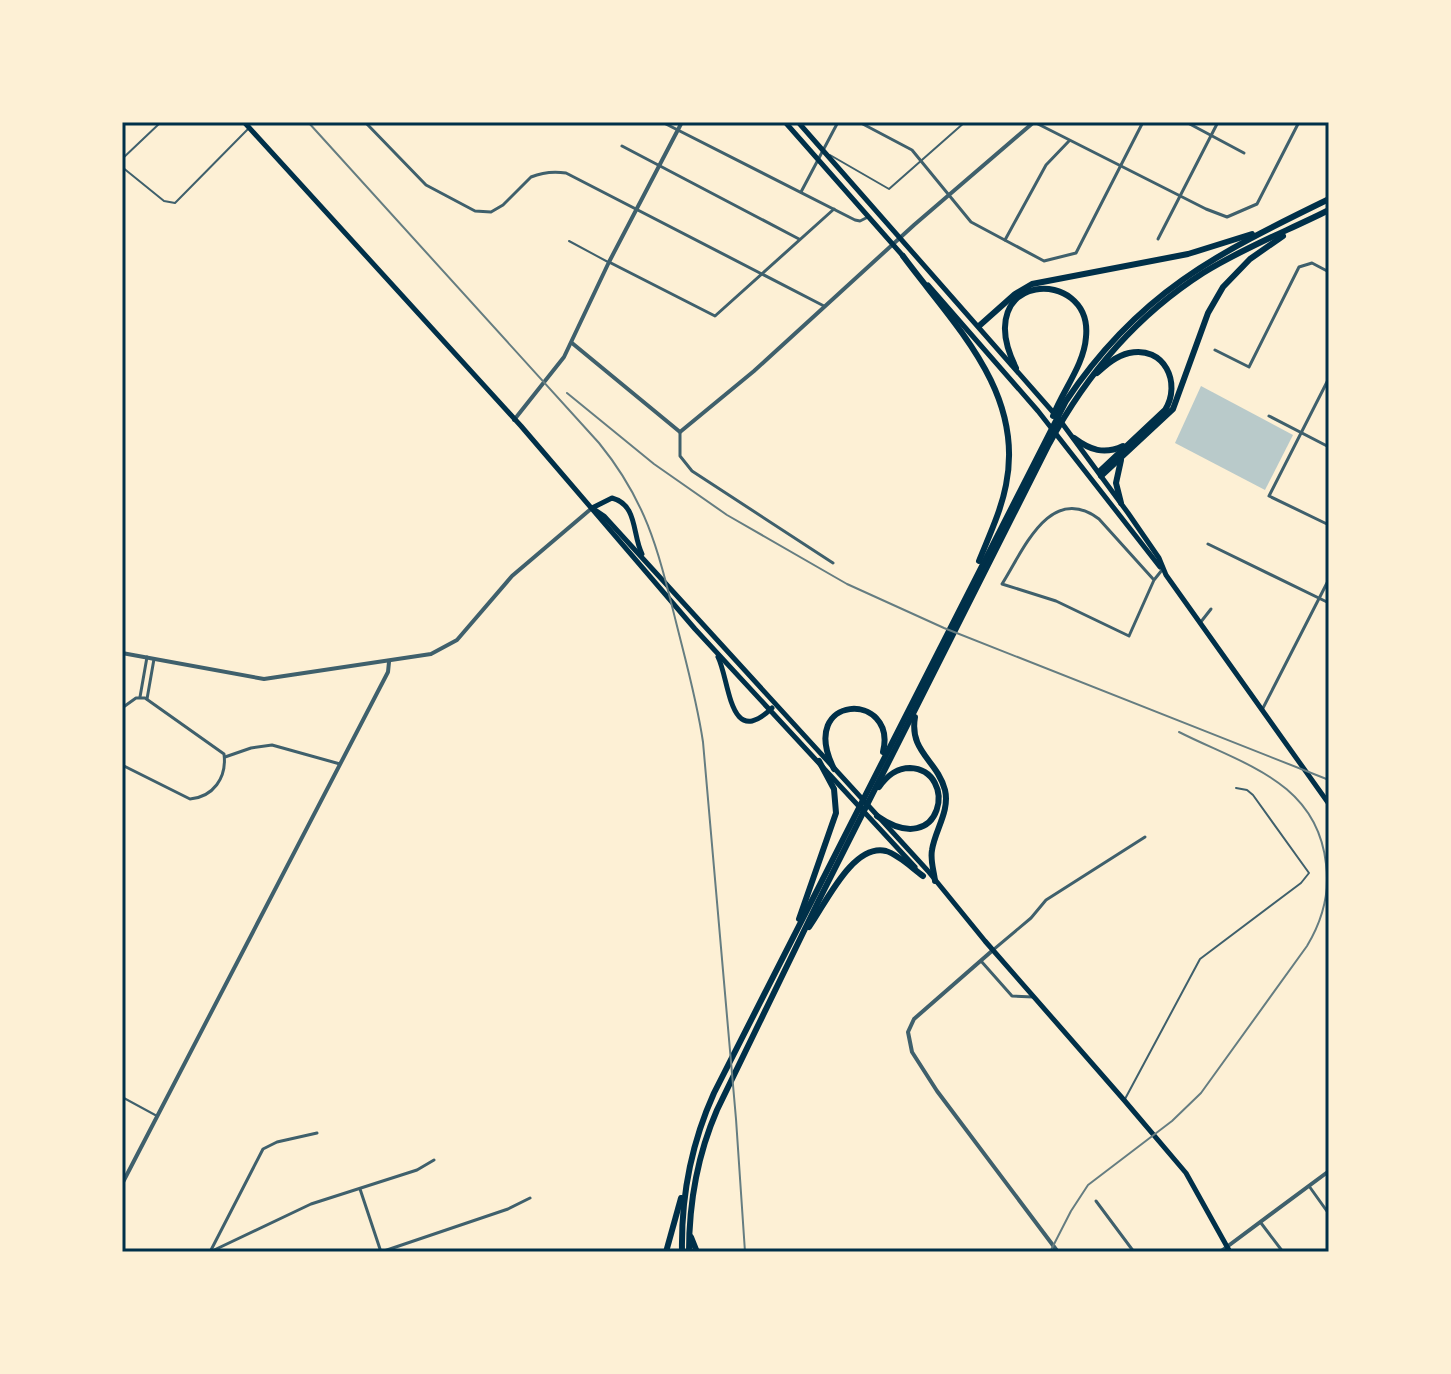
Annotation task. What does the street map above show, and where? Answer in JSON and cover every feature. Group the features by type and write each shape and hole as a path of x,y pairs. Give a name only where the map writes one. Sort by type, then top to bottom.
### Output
{"highway":[{"path":"1043,441 1080,380 1132,320 1188,274 1329,199"},
{"path":"666,1252 708,1106 867,797 917,707 1049,444 1086,384 1127,334 1181,288 1227,260 1329,210"},
{"path":"1100,474 1123,457 1173,409 1208,313 1227,282 1256,253 1307,221"},
{"path":"979,326 1015,294 1032,284 1197,252 1274,226"},
{"path":"903,256 984,365 1000,397 1007,422 1009,457 1004,493 965,598"},
{"path":"867,797 880,764 1043,441 1085,344 1085,318 1072,298 1059,291 1043,289 1025,294 1013,304 1005,318 1004,333 1016,368"},
{"path":"1086,384 1108,364 1128,353 1147,353 1157,358 1165,365 1172,380 1170,403 1100,474"},
{"path":"1074,438 1088,448 1102,451 1112,451 1130,443"},
{"path":"1121,503 1116,478 1123,457"},
{"path":"917,707 914,738 946,794 945,809 932,851 935,881"},
{"path":"834,769 825,749 825,732 833,718 850,709 870,713 882,725 885,741 880,764"},
{"path":"797,936 808,889 836,813 834,789 819,761"},
{"path":"867,797 889,775 902,769 923,772 935,784 938,807 933,818 924,826 903,830 877,816"},
{"path":"797,936 852,863 865,852 889,852 923,876"},
{"path":"689,1252 693,1186 706,1135 778,974"},
{"path":"682,1252 688,1172"},
{"path":"689,1225 697,1252"}],"main road":[{"path":"244,122 514,420 714,649 834,769 935,881 1186,1173 1228,1249"},
{"path":"785,122 1069,448 1153,562 1162,569 1329,804"},
{"path":"798,122 1074,438 1159,558 1162,569"},
{"path":"974,336 979,326"},
{"path":"1093,480 1100,474"},
{"path":"592,508 612,498 626,506 639,547 649,565"},
{"path":"592,508 604,516 649,565 923,876 935,881"},
{"path":"714,649 724,669 736,714 753,721 773,707"}],"street":[{"path":"365,122 426,185 475,211 491,212 503,205 531,177 555,172 572,175 825,306"},
{"path":"662,122 857,221 868,217"},
{"path":"514,420 556,370 572,343 609,262 682,122"},
{"path":"801,192 838,122"},
{"path":"859,122 909,148 971,222 1044,261 1076,253 1143,122"},
{"path":"833,563 692,471 680,456 680,432 1034,122 1227,217 1257,204 1299,122"},
{"path":"1186,122 1244,153"},
{"path":"1158,239 1218,122"},
{"path":"1005,240 1046,165 1069,141"},
{"path":"622,146 800,240"},
{"path":"609,262 715,316 834,209"},
{"path":"1215,350 1249,367 1299,267 1312,263 1329,272"},
{"path":"572,343 680,432"},
{"path":"1329,378 1269,496 1329,525"},
{"path":"1269,416 1329,447"},
{"path":"122,653 264,679 417,658 441,650 457,640 512,576 592,508"},
{"path":"1154,580 1099,519 1075,508 1055,511 1044,519 1002,584 1056,601 1129,636 1162,569"},
{"path":"1208,544 1329,603"},
{"path":"1262,710 1329,579"},
{"path":"1200,623 1211,609"},
{"path":"140,697 147,657"},
{"path":"147,699 154,658"},
{"path":"122,1184 341,764 388,672 389,662"},
{"path":"122,708 140,697 147,699 196,736 218,748 225,757"},
{"path":"225,757 272,745 341,764"},
{"path":"122,765 190,799 202,798 212,792 218,783 225,757"},
{"path":"1058,1252 937,1091 909,1047 908,1032 914,1019 1031,918 1046,900 1145,837"},
{"path":"981,961 1012,996 1034,998"},
{"path":"210,1252 263,1149 277,1142 317,1133"},
{"path":"210,1252 297,1210 417,1170 434,1160"},
{"path":"1220,1252 1329,1171"},
{"path":"1309,1186 1329,1214"},
{"path":"360,1189 381,1252 508,1209 530,1198"},
{"path":"1096,1201 1134,1252"},
{"path":"1260,1222 1283,1252"}],"lane":[{"path":"122,159 161,122"},
{"path":"822,151 889,189 965,122"},
{"path":"122,167 164,201 175,203 250,128"},
{"path":"569,241 609,262"},
{"path":"1124,1100 1203,956 1301,883 1309,873 1253,795 1236,788"},
{"path":"122,1097 158,1116"}],"shaded area":[{"path":"1201,386 1293,435 1265,490 1175,443"}],"railway":[{"path":"308,122 599,443 629,486 649,528 669,596 703,742 745,1252"},
{"path":"567,393 654,464 727,515 847,584 944,628 1329,780"},
{"path":"1050,1252 1088,1185 1172,1121 1201,1093 1307,946 1324,906 1326,864 1320,836 1308,813 1292,794 1273,779 1179,732"}]}
